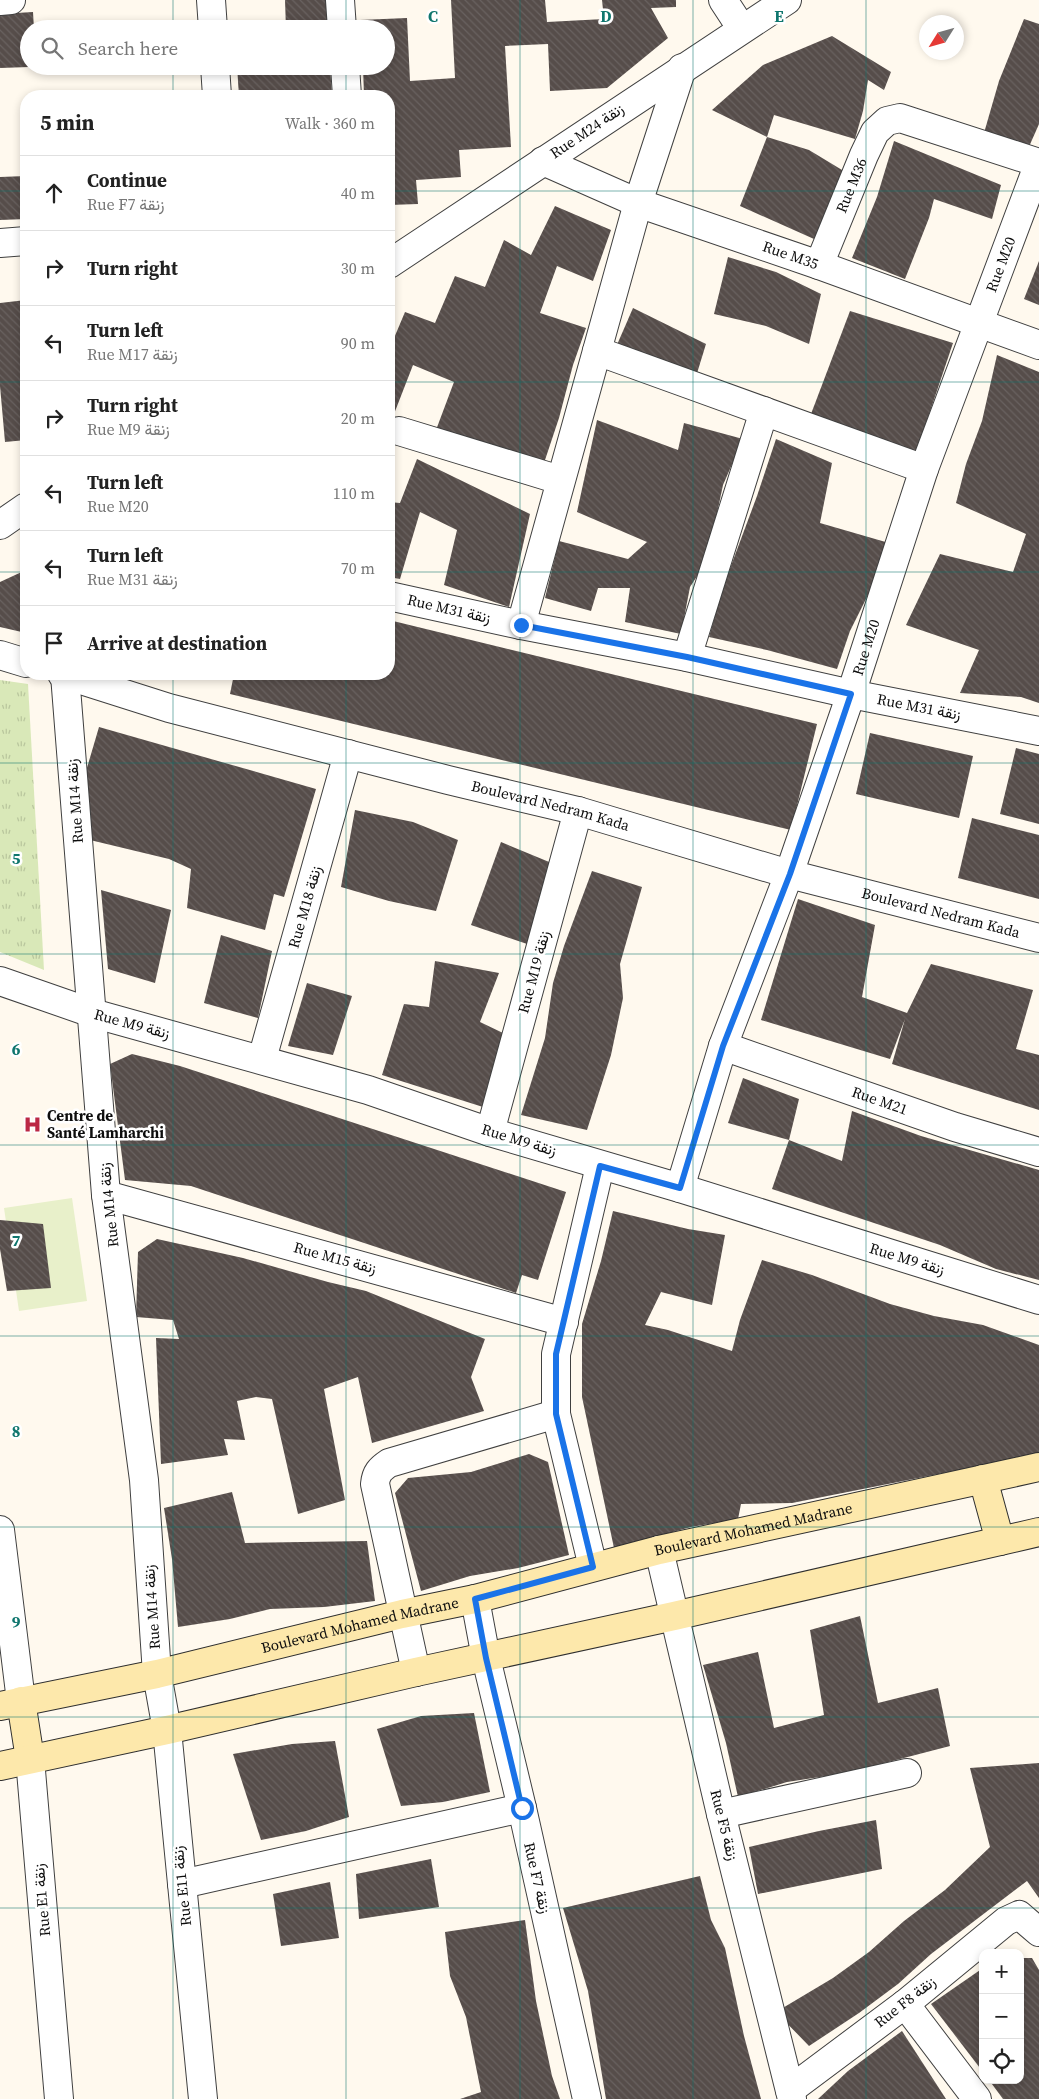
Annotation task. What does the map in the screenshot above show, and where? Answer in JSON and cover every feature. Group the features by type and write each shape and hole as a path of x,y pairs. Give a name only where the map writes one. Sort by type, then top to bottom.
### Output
{"street":[{"path":"0,1 11,0"},
{"path":"211,0 212,20"},
{"path":"340,0 341,20"},
{"path":"723,0 742,29"},
{"name":"Rue M24 زنقة","path":"395,260 787,0"},
{"path":"521,625 638,203 682,68"},
{"path":"216,75 217,90"},
{"path":"346,75 347,90"},
{"name":"Rue M36","path":"819,265 864,155 875,132 887,121 900,118 1039,163"},
{"name":"Rue M35","path":"543,161 638,203 819,265 1039,345"},
{"name":"Rue M20","path":"680,1188 723,1046 790,874 924,469 1039,163"},
{"path":"0,243 20,241"},
{"path":"597,351 924,469"},
{"path":"687,657 764,411"},
{"path":"399,431 560,480"},
{"path":"0,524 20,511"},
{"path":"0,524 20,527"},
{"name":"Rue M31 زنقة","path":"395,597 521,625 687,657 851,694 1039,731"},
{"path":"0,655 20,661"},
{"name":"Rue M14 زنقة","path":"64,680 106,1195 144,1480 157,1674"},
{"name":"Boulevard Nedram Kada","path":"83,680 169,708 448,780 578,811 790,874 1039,938"},
{"name":"Rue M18 زنقة","path":"262,1059 348,754"},
{"name":"Rue M19 زنقة","path":"490,1132 578,811"},
{"name":"Rue M9 زنقة","path":"0,981 92,1013 368,1090 490,1132 600,1166 680,1188 1039,1300"},
{"name":"Rue M21","path":"723,1046 955,1127 1039,1152"},
{"path":"593,1567 556,1414 556,1354 600,1166"},
{"name":"Rue M15 زنقة","path":"106,1195 564,1322"},
{"path":"416,1672 375,1484 376,1476 380,1469 389,1463 556,1414"},
{"name":"Boulevard Mohamed Madrane","path":"11,1704 157,1674 402,1614 475,1599 659,1550 1039,1467"},
{"path":"983,1479 1000,1541"},
{"path":"0,1530 11,1704"},
{"path":"0,1766 674,1616 1039,1532"},
{"name":"Rue F5 زنقة","path":"659,1550 721,1814 791,2094"},
{"name":"Rue F7 زنقة","path":"475,1599 486,1658 522,1808 587,2099"},
{"name":"Rue E11 زنقة","path":"157,1674 167,1730 203,2099"},
{"name":"Rue E1 زنقة","path":"11,1704 30,1759 59,2099"},
{"path":"721,1814 906,1772"},
{"path":"182,1884 522,1808"},
{"name":"Rue F8 زنقة","path":"791,2094 1006,1921 1029,1923"},
{"path":"905,2004 976,2099"}],"green space":[{"path":"0,680 28,684 44,970 0,952"},
{"path":"72,1198 87,1301 19,1311 4,1208"}],"building":[{"path":"285,0 327,0 328,20 286,20"},
{"path":"451,0 545,0 547,22 604,19 602,0 676,0 676,7 651,8 668,38 607,88 550,91 548,44 505,46 511,147 459,150 461,177 416,180 418,204 395,205 395,90 364,90 363,75 395,75 395,20 360,20 407,18 410,81 455,78"},
{"path":"33,12 33,20 20,20 20,67 0,68 0,14"},
{"path":"1024,19 1039,24 1039,124 1028,149 984,133 999,81"},
{"path":"832,36 891,72 884,90 868,80 863,111 855,139 774,115 767,137 712,110 763,65"},
{"path":"238,75 331,75 332,90 239,90"},
{"path":"767,137 809,150 847,173 823,243 740,206"},
{"path":"894,141 1001,185 992,219 934,199 929,218 905,279 852,258 877,197"},
{"path":"20,176 20,219 0,220 0,177"},
{"path":"555,206 611,230 593,281 557,266 540,313 586,328 541,472 436,430 454,382 413,365 395,411 395,336 405,312 435,323 455,276 485,287 504,240 531,255"},
{"path":"728,257 776,272 821,294 809,344 766,326 714,314"},
{"path":"1039,261 1039,305 1024,299"},
{"path":"20,301 20,441 5,442 0,386 0,303"},
{"path":"633,308 706,344 694,383 613,354"},
{"path":"850,311 953,343 915,456 811,414"},
{"path":"997,355 1039,372 1039,703 1021,697 960,693 979,650 906,625 940,554 1013,572 1026,534 956,503 966,464 982,421"},
{"path":"597,420 678,450 684,423 743,439 723,485 707,561 690,587 681,634 625,622 630,588 598,588 591,611 545,598 559,541 628,559 647,542 577,512"},
{"path":"776,439 832,463 820,523 889,543 871,589 850,631 837,669 709,637 722,590"},
{"path":"417,459 530,514 509,607 444,585 457,530 420,512 400,579 395,578 395,503 400,503"},
{"path":"20,573 20,632 0,627 0,582"},
{"path":"395,621 817,724 791,830 230,694 233,680 395,680"},
{"path":"99,727 316,789 284,897 274,894 265,930 187,908 191,869 169,859 90,840 84,778"},
{"path":"870,733 973,756 959,818 856,794"},
{"path":"1016,748 1039,754 1039,824 1000,814"},
{"path":"355,810 413,822 458,840 436,911 389,901 341,887"},
{"path":"972,818 1039,835 1039,899 958,878"},
{"path":"501,842 554,864 530,945 471,925"},
{"path":"592,871 642,887 620,964 623,998 611,1055 587,1130 521,1115 545,1038 553,983 564,946"},
{"path":"101,890 171,910 155,983 108,969"},
{"path":"798,899 875,925 862,997 907,1013 931,964 1033,990 1016,1049 1039,1055 1039,1110 892,1064 905,1019 890,1059 761,1020"},
{"path":"221,935 272,951 258,1018 204,1003"},
{"path":"435,961 499,973 480,1022 503,1033 483,1107 382,1075 404,1004 429,1007"},
{"path":"307,983 352,996 333,1055 288,1046"},
{"path":"132,1054 180,1066 566,1192 538,1280 522,1275 516,1293 191,1186 125,1180 110,1064"},
{"path":"743,1078 799,1099 789,1140 728,1123"},
{"path":"852,1111 921,1136 1039,1170 1039,1280 996,1269 940,1245 772,1189 789,1140 842,1161"},
{"path":"613,1211 688,1229 725,1235 712,1305 661,1292 645,1325 668,1330 732,1351 740,1320 762,1260 812,1275 890,1304 934,1316 983,1325 1039,1345 1039,1454 792,1503 741,1504 738,1519 691,1527 614,1548 582,1397 582,1324 601,1261"},
{"path":"0,1220 43,1224 51,1288 7,1291 0,1249"},
{"path":"157,1239 243,1258 366,1291 485,1339 471,1377 484,1411 372,1443 358,1377 324,1389 345,1500 298,1514 272,1399 256,1397 237,1401 245,1440 224,1439 228,1455 161,1464 156,1338 179,1339 173,1320 136,1317 138,1252"},
{"path":"529,1454 548,1462 569,1555 518,1568 470,1576 421,1591 395,1493 408,1478 471,1472"},
{"path":"232,1492 245,1543 367,1541 375,1601 324,1607 270,1609 230,1619 178,1627 172,1559 164,1508"},
{"path":"860,1616 878,1703 938,1688 950,1746 846,1773 787,1782 738,1797 726,1743 703,1665 758,1652 774,1728 824,1715 810,1630"},
{"path":"474,1713 490,1792 443,1802 401,1806 377,1729 421,1716"},
{"path":"335,1741 349,1817 306,1831 261,1840 233,1754 292,1744"},
{"path":"1039,1763 1039,1898 1027,1881 931,1954 898,1984 859,2013 809,2046 776,2012 833,1978 869,1952 904,1921 945,1890 990,1847 970,1768"},
{"path":"876,1820 882,1869 758,1894 749,1847"},
{"path":"431,1859 439,1907 359,1919 356,1874"},
{"path":"700,1876 711,1920 725,1948 744,2036 761,2099 606,2099 588,1991 563,1908"},
{"path":"330,1882 339,1938 281,1946 273,1894"},
{"path":"525,1920 536,2001 552,2076 560,2099 460,2099 481,2092 466,2017 450,1976 445,1932"},
{"path":"1024,1958 1032,1958 1039,1970 1039,2099 1003,2099 992,2084 1024,2084"},
{"path":"979,1971 979,2067 931,2004"},
{"path":"902,2031 946,2099 818,2099 848,2071"}],"place":[{"name":"Centre de Santé Lamharchi","path":"33,1125"}],"route":[{"path":"521,625 687,657 851,694 790,874 723,1046 680,1188 600,1166 556,1354 556,1414 593,1567 475,1599 486,1658 522,1808"}]}
